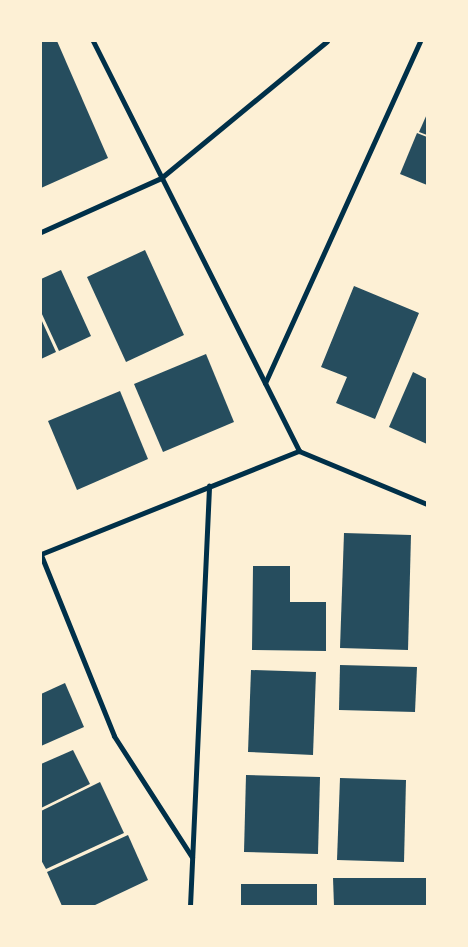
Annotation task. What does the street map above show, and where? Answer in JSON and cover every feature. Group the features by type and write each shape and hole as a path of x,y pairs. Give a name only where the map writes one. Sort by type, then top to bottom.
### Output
{"street":[{"path":"93,41 299,451 427,504"},
{"path":"41,232 161,178 327,41"},
{"path":"265,383 420,41"},
{"path":"193,858 114,736 41,554 209,485 299,451"},
{"path":"190,906 209,485"}],"building":[{"path":"41,41 57,41 108,158 41,188"},
{"path":"427,114 427,135 419,132"},
{"path":"417,133 427,137 427,185 400,174"},
{"path":"145,250 184,335 126,362 87,277"},
{"path":"61,270 91,336 59,351 41,312 41,279"},
{"path":"354,286 419,313 375,419 336,403 347,377 321,367"},
{"path":"41,319 56,352 41,359"},
{"path":"206,354 234,422 163,452 134,384"},
{"path":"413,372 427,379 427,444 389,427"},
{"path":"120,391 148,459 77,490 48,421"},
{"path":"344,533 411,535 408,650 340,648"},
{"path":"253,566 290,566 290,602 326,602 326,651 252,650"},
{"path":"340,665 417,667 415,712 339,710"},
{"path":"251,670 316,672 313,755 248,752"},
{"path":"65,683 84,727 41,746 41,694"},
{"path":"73,750 90,784 41,808 41,764"},
{"path":"246,775 320,777 318,854 244,852"},
{"path":"340,778 406,780 404,862 337,860"},
{"path":"100,782 124,833 46,869 41,860 41,811"},
{"path":"128,835 148,880 93,906 62,906 47,872"},
{"path":"333,878 427,878 427,906 334,906"},
{"path":"241,884 317,884 317,906 241,906"}]}
